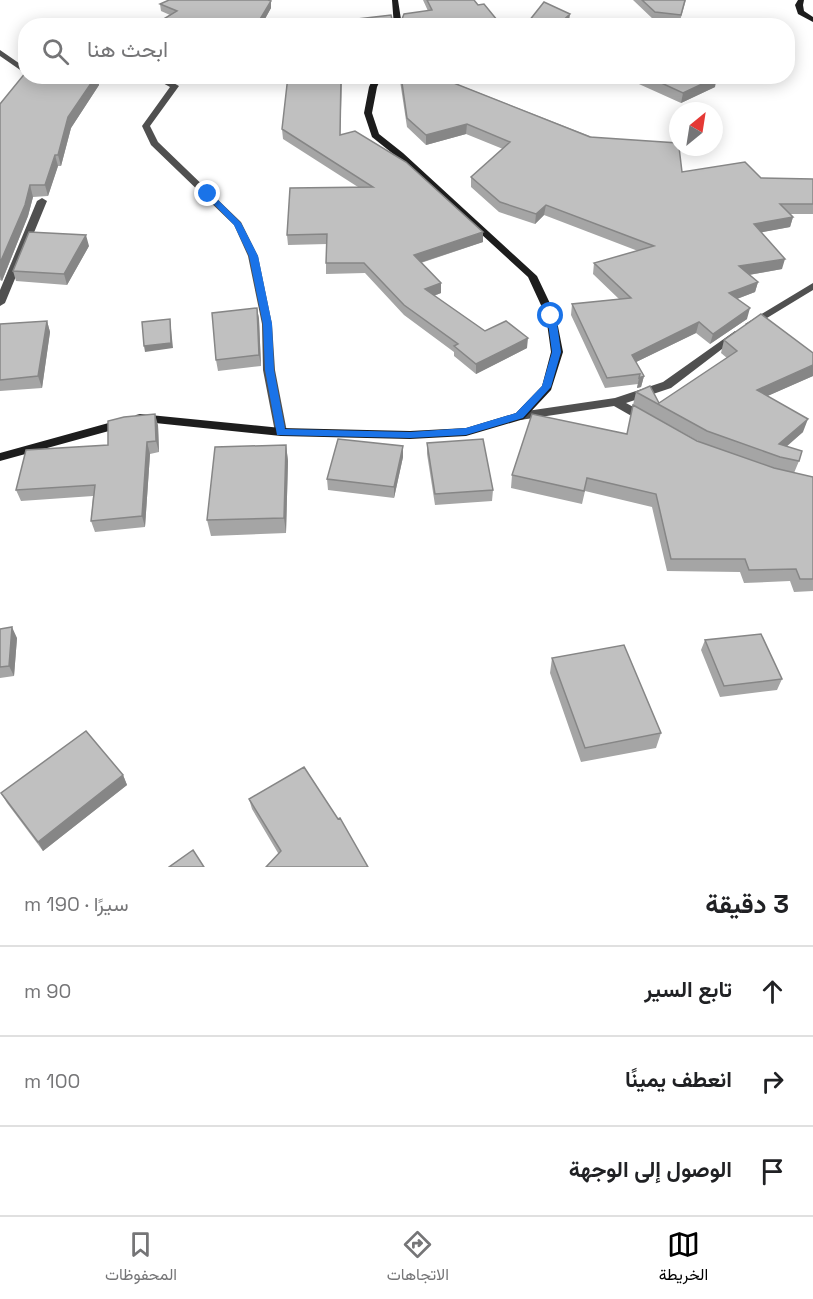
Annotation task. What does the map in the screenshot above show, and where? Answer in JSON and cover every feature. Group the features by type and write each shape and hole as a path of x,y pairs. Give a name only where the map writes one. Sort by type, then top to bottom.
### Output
{"street":[{"path":"395,0 397,18"},
{"path":"801,0 799,6 801,12 813,20"},
{"path":"0,52 18,66"},
{"path":"171,84 175,86 146,126 154,143 180,171 208,194 238,224 254,256 267,324 269,370 281,432"},
{"path":"374,84 368,113 375,135 400,155 532,276 551,316 557,352 546,387 520,416"},
{"path":"0,303 42,201"},
{"path":"0,456 143,417 281,432 410,435 466,432 520,416 616,402 667,385 746,326 813,286"},
{"path":"616,402 657,425"}],"building":[{"path":"169,0 271,1 261,18 165,18 177,11 160,4"},
{"path":"427,0 474,0 478,5 484,4 495,18 402,18 404,14 432,10"},
{"path":"642,0 685,0 681,15 655,12"},
{"path":"544,2 570,14 566,18 531,18"},
{"path":"391,15 392,18 366,18"},
{"path":"18,82 18,84 91,84 68,117 58,155 55,155 45,185 30,185 25,205 0,263 0,104"},
{"path":"287,84 341,84 340,135 355,131 406,162 483,232 414,255 441,283 425,289 485,331 506,321 528,338 476,364 454,346 458,344 404,305 364,263 326,263 327,234 287,235 290,188 373,187 282,129"},
{"path":"402,84 456,84 590,137 669,142 669,156 680,156 682,172 745,162 761,178 813,179 813,204 780,204 793,217 754,224 785,259 739,266 758,282 729,293 750,308 713,334 699,322 632,355 644,376 639,378 640,374 607,378 572,304 631,298 594,263 654,246 546,205 536,214 500,202 471,177 510,142 467,124 426,135 407,118"},
{"path":"663,84 702,84 683,93"},
{"path":"29,232 86,235 64,274 13,271"},
{"path":"257,308 259,355 216,360 212,313"},
{"path":"761,314 813,353 813,365 757,390 808,419 779,444 802,451 799,461 780,457 707,431 636,392 650,386 659,403 737,351 724,340"},
{"path":"170,319 171,343 144,346 142,322"},
{"path":"47,321 38,376 0,380 0,324"},
{"path":"633,405 697,441 774,468 813,477 813,579 800,579 796,569 749,570 745,559 671,559 656,494 587,478 584,491 512,475 532,414 627,434"},
{"path":"155,414 156,441 147,442 142,516 91,521 95,485 16,490 26,450 108,445 108,421"},
{"path":"338,439 403,446 394,487 327,479"},
{"path":"483,439 493,490 435,494 427,443"},
{"path":"286,445 284,518 207,520 215,447"},
{"path":"12,627 9,666 0,667 0,629"},
{"path":"761,634 782,679 724,686 705,640"},
{"path":"624,645 661,733 585,748 552,658"},
{"path":"86,731 123,775 38,842 1,793"},
{"path":"304,767 338,819 340,818 368,867 266,867 281,851 249,799"},
{"path":"193,850 204,867 169,867"}],"route":[{"path":"208,194 238,224 254,256 267,324 269,370 281,432 410,435 466,432 520,416 546,387 557,352 551,316"}]}
